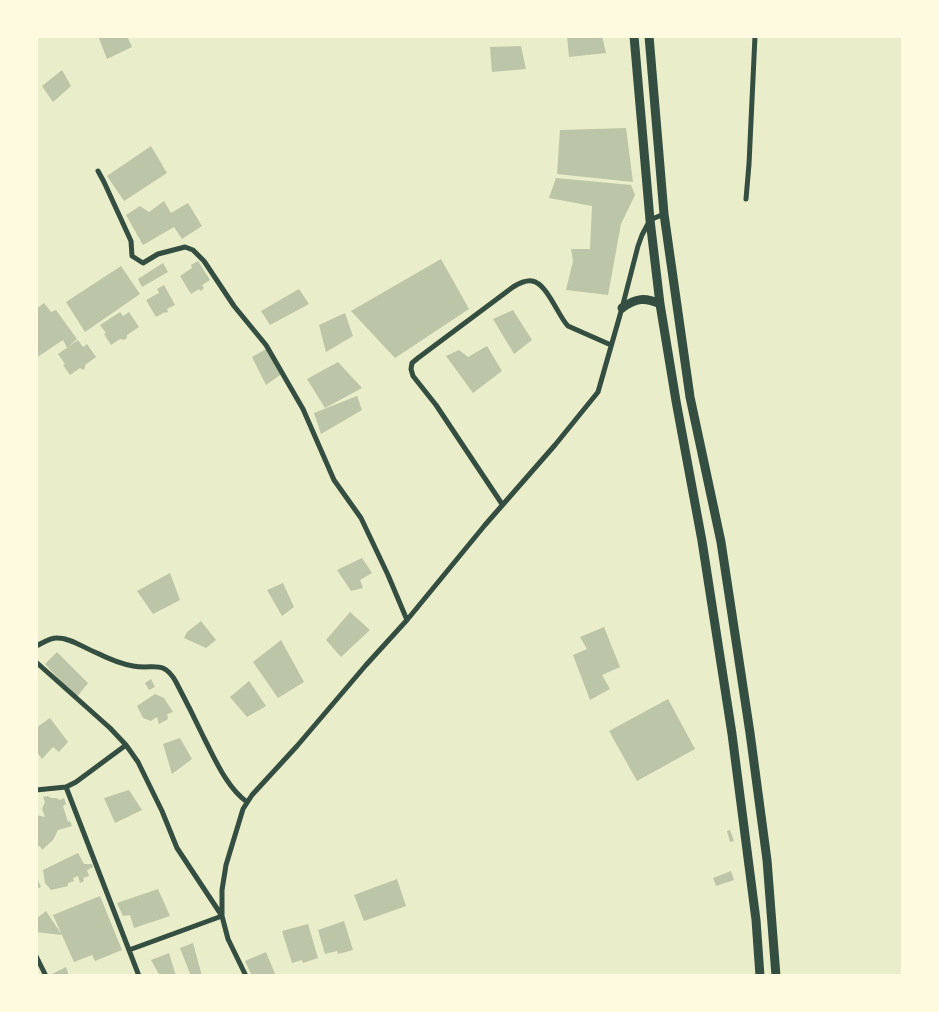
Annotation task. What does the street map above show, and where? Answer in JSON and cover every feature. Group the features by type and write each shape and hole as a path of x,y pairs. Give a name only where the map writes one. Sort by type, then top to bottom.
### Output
{"highway":[{"path":"634,36 650,220 660,304 702,541 732,734 756,920 760,976"},
{"path":"649,36 664,214 690,397 721,542 750,733 767,860 776,976"},
{"path":"622,308 630,302 640,299 651,299 660,304"}],"street":[{"path":"746,199 755,36"},
{"path":"98,171 131,241 132,256 143,263 158,254 185,248 193,250 204,261 234,306 266,345 303,409 334,480 361,518 407,620"},
{"path":"246,976 228,939 222,916 222,890 226,865 243,809 252,795 407,620 502,504 555,445 598,392 638,246 650,220 664,214"},
{"path":"502,504 436,405 413,376 412,364 513,287 522,282 532,281 541,286 568,326 611,345"},
{"path":"36,646 51,639 66,639 99,654 134,666 162,667 168,670 172,674 214,757 231,786 247,802"},
{"path":"36,662 110,728 126,745 146,778 177,848 222,916"},
{"path":"36,790 66,787 76,782 126,745"},
{"path":"66,787 139,976"},
{"path":"129,950 222,916"},
{"path":"36,956 46,976"}],"building":[{"path":"98,36 127,36 132,47 107,59"},
{"path":"567,36 602,36 606,53 569,57"},
{"path":"521,46 526,69 492,72 490,47"},
{"path":"62,70 71,86 53,102 42,86"},
{"path":"626,128 633,182 557,174 560,130"},
{"path":"151,146 167,173 124,201 107,176"},
{"path":"556,178 631,185 635,195 621,224 608,295 566,290 573,261 571,249 590,249 592,206 549,198"},
{"path":"164,201 171,213 188,203 202,226 182,239 174,227 143,245 126,215 140,206 149,212"},
{"path":"441,259 469,309 395,358 351,311"},
{"path":"198,261 210,280 202,285 204,288 201,291 199,289 191,294 180,276 192,268 191,265"},
{"path":"163,263 168,272 142,287 138,279"},
{"path":"121,266 140,294 85,332 66,302"},
{"path":"164,285 175,305 167,309 168,312 156,317 146,300 159,293 157,289"},
{"path":"299,289 309,304 270,325 261,311"},
{"path":"44,303 51,312 56,310 77,339 67,348 63,340 36,358 36,309"},
{"path":"513,310 532,340 514,354 493,319"},
{"path":"120,312 123,316 129,312 139,327 127,335 127,338 124,340 120,339 111,345 100,325"},
{"path":"345,313 353,336 326,352 319,325"},
{"path":"78,340 83,347 87,344 96,357 85,365 83,370 80,368 70,375 58,354"},
{"path":"487,346 502,371 473,393 446,356 459,350 468,357"},
{"path":"268,348 283,373 266,385 252,357"},
{"path":"338,362 362,388 325,408 307,379"},
{"path":"357,396 362,410 321,434 314,413"},
{"path":"362,558 372,573 360,580 363,588 351,591 337,570"},
{"path":"170,573 180,600 153,614 137,591"},
{"path":"283,583 294,607 282,616 267,590"},
{"path":"350,612 370,630 341,657 326,640"},
{"path":"201,621 216,640 206,648 184,638 187,632"},
{"path":"604,627 620,667 602,675 610,689 590,700 573,655 587,649 580,637"},
{"path":"281,640 304,682 278,698 253,662"},
{"path":"57,652 88,683 76,698 45,664"},
{"path":"151,679 155,687 149,690 145,683"},
{"path":"249,681 266,706 247,717 230,697"},
{"path":"155,694 164,698 173,712 167,714 168,719 159,724 157,717 151,721 143,718 137,706"},
{"path":"668,699 695,749 637,781 609,731"},
{"path":"50,718 68,742 59,752 53,747 42,759 36,751 36,728"},
{"path":"180,738 192,759 172,774 163,744"},
{"path":"129,790 142,810 115,823 104,798"},
{"path":"48,796 60,800 64,798 66,804 63,806 68,822 70,821 72,826 58,830 53,840 42,850 40,846 36,847 36,815 45,817 42,809 45,802 43,797"},
{"path":"730,830 734,841 730,842 727,831"},
{"path":"78,853 84,864 92,864 93,867 87,870 89,876 83,878 84,881 80,883 78,876 73,878 74,881 68,883 68,886 51,890 45,883 43,870"},
{"path":"731,871 734,880 716,886 713,878"},
{"path":"36,876 41,887 36,889"},
{"path":"397,879 406,906 364,921 354,895"},
{"path":"158,889 170,916 134,928 130,915 123,916 117,903"},
{"path":"100,896 122,950 95,961 92,955 74,962 53,915"},
{"path":"46,911 62,935 36,932 36,919"},
{"path":"344,921 353,950 338,954 337,951 325,954 318,930"},
{"path":"308,924 318,958 303,963 302,960 292,963 282,931"},
{"path":"193,943 202,976 191,976 180,948"},
{"path":"266,952 276,976 252,976 245,961"},
{"path":"169,953 176,976 160,976 151,960"},
{"path":"66,967 69,976 48,976"}]}
